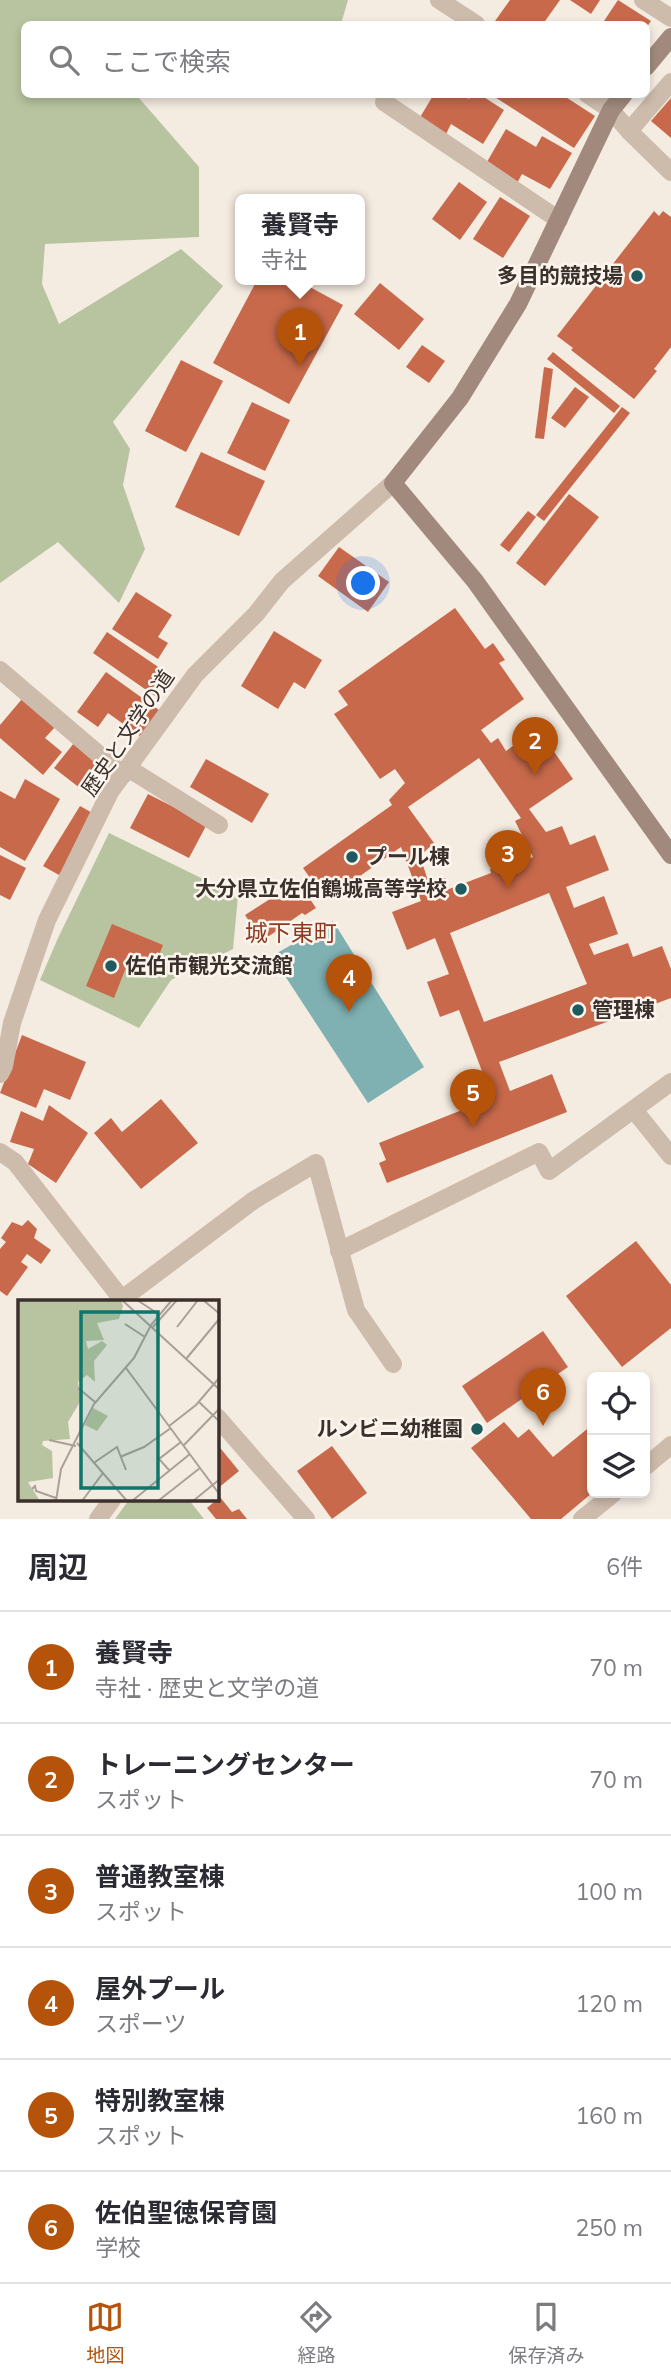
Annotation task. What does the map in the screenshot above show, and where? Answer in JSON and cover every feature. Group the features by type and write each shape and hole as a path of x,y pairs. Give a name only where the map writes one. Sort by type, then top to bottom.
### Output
{"street":[{"path":"439,0 471,21"},
{"path":"643,0 671,18"},
{"path":"650,62 671,37"},
{"path":"629,131 671,82"},
{"path":"593,98 611,110 671,172"},
{"path":"621,98 611,110 518,304 460,398 393,483 475,581 671,855"},
{"path":"384,102 559,220"},
{"name":"歴史と文学の道","path":"0,1074 12,1023 47,920 110,792 195,675 256,614 282,581 393,483"},
{"path":"0,670 125,771 219,825"},
{"path":"339,1251 539,1152 549,1171 671,1082"},
{"path":"634,1110 671,1156"},
{"path":"0,1152 15,1162 123,1300 254,1200 316,1163 356,1310 393,1364"},
{"path":"219,1419 306,1519"},
{"path":"650,1463 671,1445"},
{"path":"582,1519 608,1498"},
{"path":"98,1519 111,1502"}],"green space":[{"path":"0,0 348,0 342,21 21,21 21,98 139,98 199,167 199,237 45,244 42,284 59,324 181,249 223,286 113,422 130,449 123,485 145,549 119,603 58,542 0,583"},
{"path":"109,833 238,896 233,949 171,980 139,1028 40,980"},
{"path":"128,1502 191,1502 204,1519 115,1519"}],"water":[{"path":"333,921 424,1067 368,1103 272,956"}],"building":[{"path":"510,0 560,0 545,21 495,21"},
{"path":"570,0 600,0 591,14"},
{"path":"618,0 651,21 650,22 604,21"},
{"path":"432,98 485,98 504,110 483,144 451,124 446,134 419,119"},
{"path":"496,98 567,98 595,116 574,148"},
{"path":"671,98 671,138 651,121"},
{"path":"506,129 536,147 542,136 572,153 550,189 522,174 516,185 484,167"},
{"path":"459,182 487,202 460,240 432,219"},
{"path":"500,197 530,216 503,258 473,239"},
{"name":"多目的競技場","path":"654,211 659,216 663,211 671,217 671,347 654,369 657,371 634,399 557,336"},
{"path":"380,283 424,319 399,350 354,314"},
{"path":"254,285 306,285 343,305 289,404 213,363"},
{"path":"422,345 445,361 429,383 406,367"},
{"path":"553,352 620,406 614,413 547,359"},
{"path":"181,360 223,381 186,452 145,431"},
{"path":"544,367 553,369 544,439 535,438"},
{"path":"575,387 589,397 565,428 551,418"},
{"path":"252,402 290,420 265,471 227,453"},
{"path":"622,407 630,413 544,521 536,515"},
{"path":"201,452 265,481 239,536 175,507"},
{"path":"569,494 599,517 545,586 516,563"},
{"path":"528,511 536,517 509,552 500,545"},
{"path":"339,547 389,582 368,612 318,576"},
{"path":"136,592 172,615 158,637 168,643 158,659 112,629"},
{"path":"455,608 485,649 493,643 505,660 499,663 524,699 481,730 491,743 498,738 506,751 532,732 542,747 548,743 573,779 529,809 546,832 562,826 570,845 595,835 609,870 566,887 574,908 604,896 618,934 589,944 594,955 628,943 633,957 662,946 671,969 671,998 499,1062 510,1091 552,1074 567,1112 387,1183 379,1163 386,1160 379,1143 492,1098 459,1010 440,1017 427,982 449,974 435,938 407,950 392,912 421,901 401,847 326,900 303,868 392,805 389,800 405,783 395,769 380,779 334,714 348,705 338,691","holes":["479,758 521,818 515,821 533,857 508,866 507,862 490,869 491,873 449,889 445,878 429,884 420,856 434,843 408,807","549,893 587,984 484,1022 450,933"]},
{"path":"274,631 322,660 305,689 294,682 278,709 241,686"},
{"path":"107,632 170,675 155,696 93,653"},
{"path":"106,672 159,710 140,736 108,713 98,727 77,712"},
{"path":"22,699 55,727 45,738 62,752 43,775 0,738 0,725"},
{"path":"74,743 104,767 85,792 54,768"},
{"path":"206,759 269,794 252,823 190,787"},
{"path":"25,779 60,799 25,861 0,847 0,791 15,799"},
{"path":"148,794 207,824 189,858 130,828"},
{"path":"80,806 96,815 59,875 43,866"},
{"path":"0,855 26,868 10,900 0,895"},
{"path":"298,881 316,908 305,915 302,913 262,941 245,915"},
{"name":"佐伯市観光交流館","path":"112,924 163,945 153,971 129,960 114,998 86,986"},
{"path":"22,1035 86,1062 70,1100 44,1089 36,1108 0,1093"},
{"path":"161,1099 198,1143 141,1189 94,1133 111,1118 122,1132"},
{"path":"49,1105 88,1133 56,1183 28,1164 34,1149 10,1142 21,1111 43,1121"},
{"path":"28,1220 37,1229 34,1238 51,1250 41,1264 27,1254 21,1262 28,1267 7,1296 0,1291 0,1249 6,1242 1,1238 12,1222 22,1226"},
{"path":"636,1241 671,1285 671,1328 622,1367 566,1296"},
{"path":"543,1331 568,1367 487,1423 462,1386"},
{"path":"504,1422 518,1438 529,1429 553,1457 587,1429 587,1497 561,1519 531,1519 471,1448"},
{"path":"219,1446 239,1471 219,1487"},
{"path":"332,1446 367,1493 332,1519 297,1471"},
{"path":"219,1498 232,1512 239,1509 247,1519 216,1519 207,1508 214,1502 219,1502"}],"place":[{"name":"多目的競技場","path":"637,276"},
{"name":"養賢寺","path":"300,366"},
{"name":"トレーニングセンター","path":"535,775"},
{"name":"プール棟","path":"352,857"},
{"name":"普通教室棟","path":"508,888"},
{"name":"大分県立佐伯鶴城高等学校","path":"461,889"},
{"name":"佐伯市観光交流館","path":"111,966"},
{"name":"管理棟","path":"578,1010"},
{"name":"屋外プール","path":"349,1012"},
{"name":"特別教室棟","path":"473,1127"},
{"name":"佐伯聖徳保育園","path":"543,1426"},
{"name":"ルンビニ幼稚園","path":"477,1429"}],"district":[{"name":"城下東町","path":"291,933"}]}
